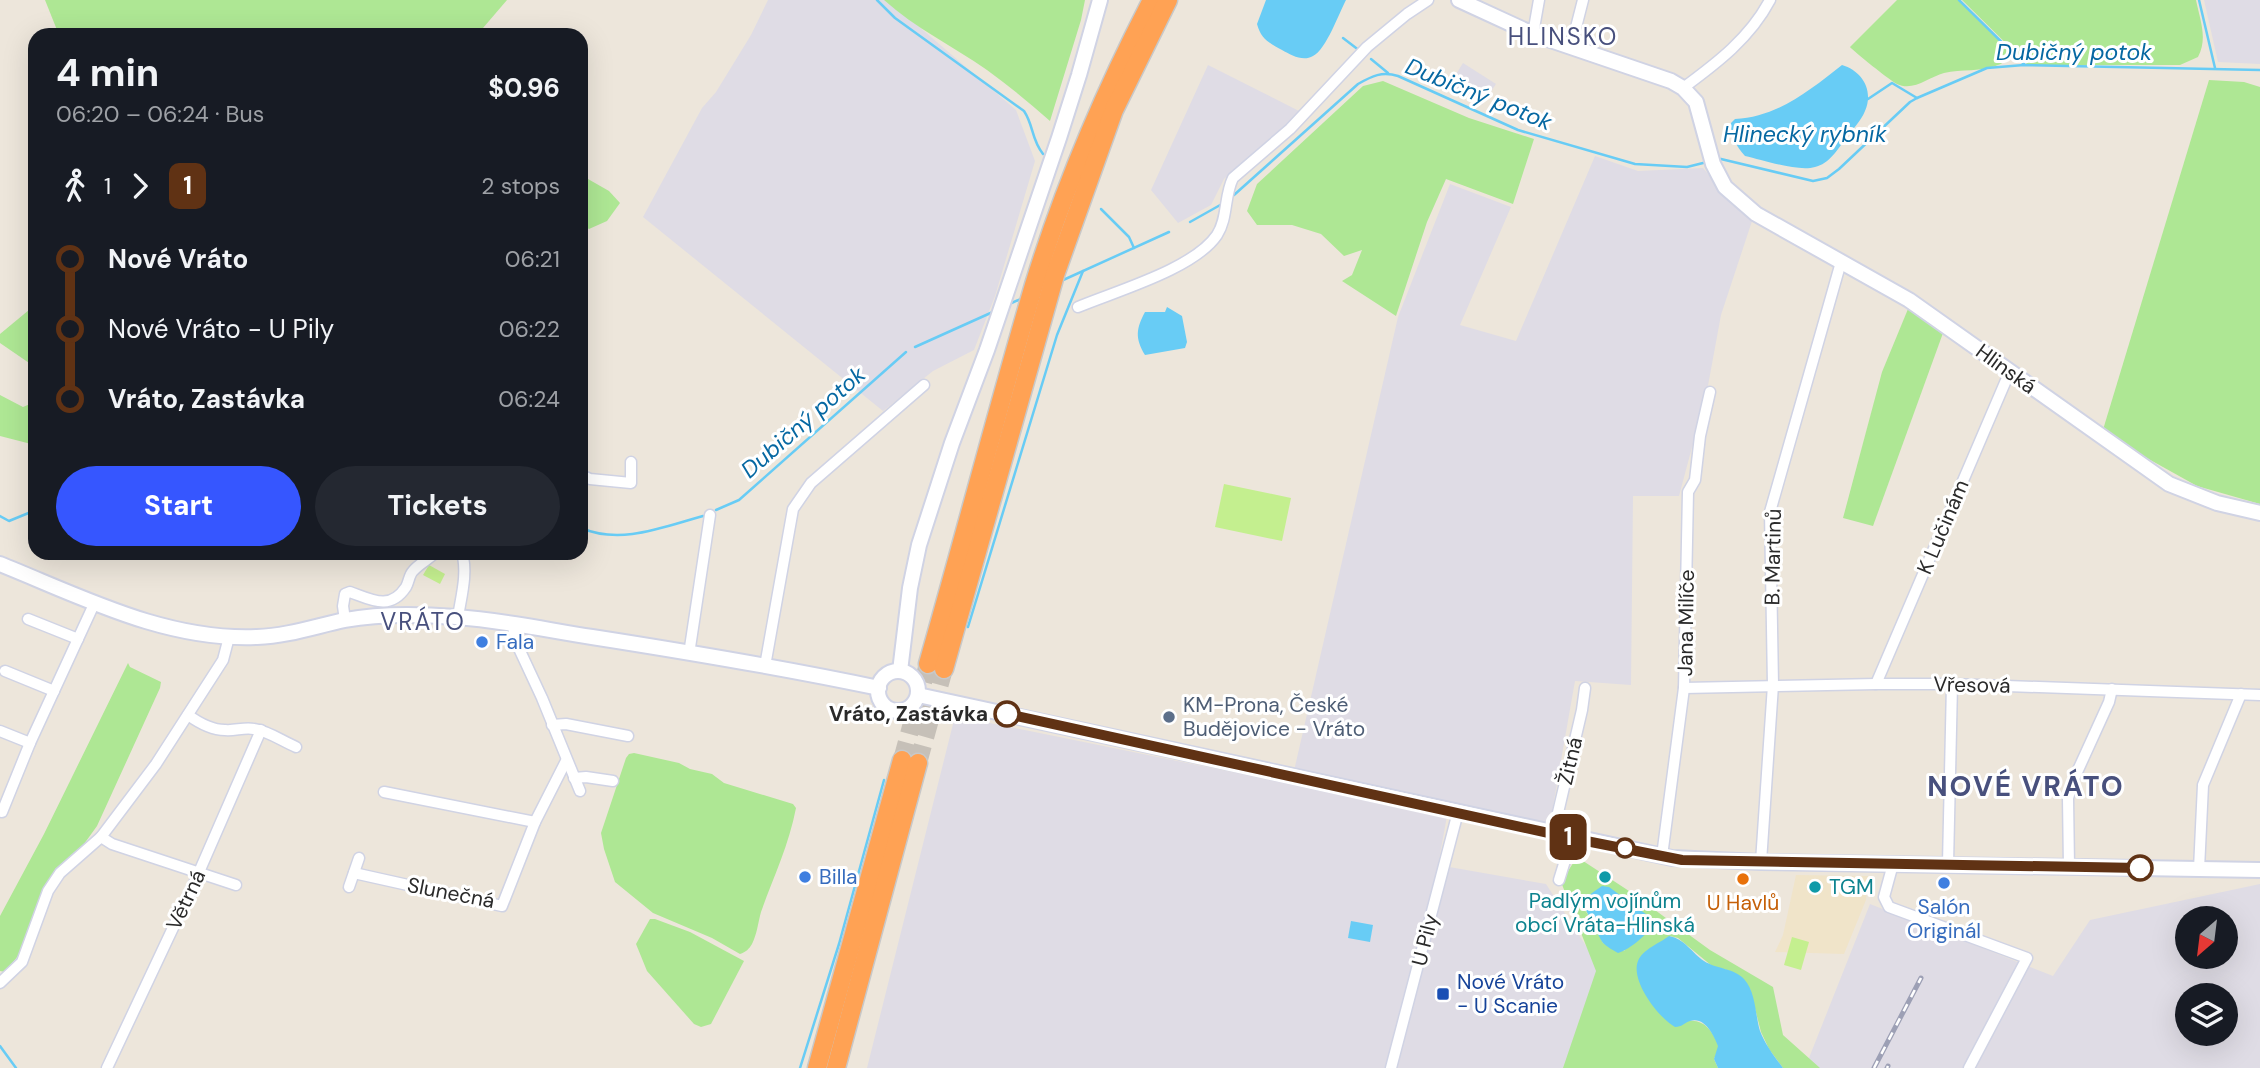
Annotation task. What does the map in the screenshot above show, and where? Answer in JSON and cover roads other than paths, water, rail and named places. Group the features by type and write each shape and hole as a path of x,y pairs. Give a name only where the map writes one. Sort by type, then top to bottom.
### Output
{"highway":[{"path":"1152,0 1102,104 1068,190 1042,290 936,667 1029,304 1042,290 1055,275 1114,110 1168,0"},
{"path":"817,1068 910,761 836,1068"}],"main road":[{"path":"900,671 910,588 919,545 952,443 1007,293 1079,75 1100,0"},
{"path":"1459,0 1533,34 1671,81 1683,88"},
{"name":"Hlinská","path":"1683,88 1696,102 1712,161 1725,187 1756,214 1909,300 2169,484 2217,503 2260,513"},
{"path":"0,564 160,626 206,635 280,636 345,620 393,614 458,617 765,666 879,688"},
{"path":"894,671 900,671 912,676 918,695 911,706 898,710 881,701 879,688 884,677 894,671"},
{"path":"918,695 1662,856 1703,861 2260,870"}],"street":[{"path":"1078,307 1167,271 1204,249 1218,233 1226,211 1228,187 1233,178 1290,129 1367,47 1428,0"},
{"path":"1533,34 1539,0"},
{"path":"1571,47 1583,0"},
{"path":"1683,88 1710,69 1741,41 1762,15 1770,0"},
{"name":"B. Martinů","path":"1761,862 1773,685 1770,512 1841,262"},
{"name":"K Lučinám","path":"1876,684 2010,371"},
{"path":"765,666 793,509 811,482 924,385"},
{"name":"Jana Milíče","path":"1662,856 1684,688 1688,492 1695,480 1700,436 1710,392"},
{"path":"588,478 631,483 631,462"},
{"path":"689,654 710,515"},
{"path":"345,620 345,594 350,592 378,603 390,601 407,585 414,569 426,560"},
{"path":"458,617 464,560"},
{"path":"2,812 4,796 95,602"},
{"path":"28,619 78,639"},
{"path":"513,625 515,640 566,761 577,778 580,791"},
{"path":"0,983 22,962 48,891 60,873 101,836 156,764 223,660 229,637"},
{"path":"5,671 54,691"},
{"path":"1948,864 1952,684"},
{"name":"Vřesová","path":"1684,688 1952,684 2260,695"},
{"name":"Žitná","path":"1553,834 1585,688"},
{"path":"2069,867 2068,798 2112,689"},
{"path":"2199,869 2203,785 2241,694"},
{"path":"188,715 201,723 226,731 250,728 261,730 296,747"},
{"path":"552,725 566,724 628,736"},
{"name":"Větrná","path":"107,1068 199,873 261,730"},
{"path":"0,731 30,743"},
{"name":"Slunečná","path":"354,873 502,906 535,822 566,761"},
{"path":"577,778 614,781"},
{"path":"384,792 535,822"},
{"name":"U Pily","path":"1391,1068 1458,812"},
{"path":"101,836 112,844 236,885"},
{"path":"1559,880 1572,838"},
{"path":"349,887 359,858"},
{"path":"1893,864 1884,897 1889,907 2027,958 1969,1068"}],"water":[{"path":"1266,0 1346,0 1323,47 1313,56 1301,58 1277,47 1261,33 1257,24"},
{"name":"Hlinecký rybník","path":"1842,65 1860,77 1868,96 1859,122 1829,159 1815,167 1799,168 1745,156 1733,137 1731,123 1735,119 1765,113 1793,101"},
{"path":"1167,307 1182,316 1187,342 1185,348 1145,355 1138,338 1142,318 1145,312 1165,312"},
{"path":"1602,886 1609,887 1654,920 1640,940 1618,953 1603,943 1582,900"},
{"path":"1351,921 1373,925 1370,942 1348,938"},
{"path":"1669,936 1684,943 1704,961 1744,979 1753,997 1762,1036 1783,1068 1718,1068 1714,1059 1718,1046 1704,1024 1695,1020 1675,1027 1661,1016 1647,998 1637,969 1640,957"}],"waterway":[{"path":"877,0 895,18 1024,111 1043,154"},
{"path":"1959,0 2024,64"},
{"path":"2199,0 2215,68"},
{"path":"1343,38 1360,51"},
{"path":"1371,59 1388,73"},
{"name":"Dubičný potok","path":"1717,160 1813,181 1827,178 1910,102 1987,68 2024,65 2260,70"},
{"name":"Dubičný potok","path":"1234,195 1358,84 1382,74 1398,76 1518,130 1635,164 1687,167 1707,162"},
{"path":"1868,99 1892,83 1917,98"},
{"name":"Dubičný potok","path":"1190,222 1222,204"},
{"path":"1101,209 1129,237 1134,248"},
{"name":"Dubičný potok","path":"1061,281 1169,232"},
{"path":"968,627 1057,335 1083,271"},
{"name":"Dubičný potok","path":"1007,305 1023,298"},
{"name":"Dubičný potok","path":"915,347 995,311"},
{"name":"Dubičný potok","path":"716,510 739,500 906,352"},
{"name":"Dubičný potok","path":"0,516 9,521 28,513"},
{"name":"Dubičný potok","path":"588,530 627,535 703,516"},
{"path":"800,1068 839,944 884,780"},
{"path":"0,1046 16,1068"}],"tunnel":[{"path":"902,760 928,664"},
{"path":"918,763 944,669"}],"railway":[{"path":"1874,1068 1921,978"}],"place":[{"name":"Fala","path":"482,642"},
{"name":"Vráto, Zastávka","path":"1007,714"},
{"name":"KM-Prona, České Budějovice - Vráto","path":"1169,717"},
{"name":"Billa","path":"805,877"},
{"name":"Padlým vojínům obcí Vráta-Hlinská","path":"1605,877"},
{"name":"U Havlů","path":"1743,879"},
{"name":"Salón Originál","path":"1944,883"},
{"name":"TGM","path":"1815,887"},
{"name":"Nové Vráto - U Scanie","path":"1443,994"}],"district":[{"name":"HLINSKO","path":"1563,37"},
{"name":"VRÁTO","path":"423,622"},
{"name":"NOVÉ VRÁTO","path":"2026,786"}]}
